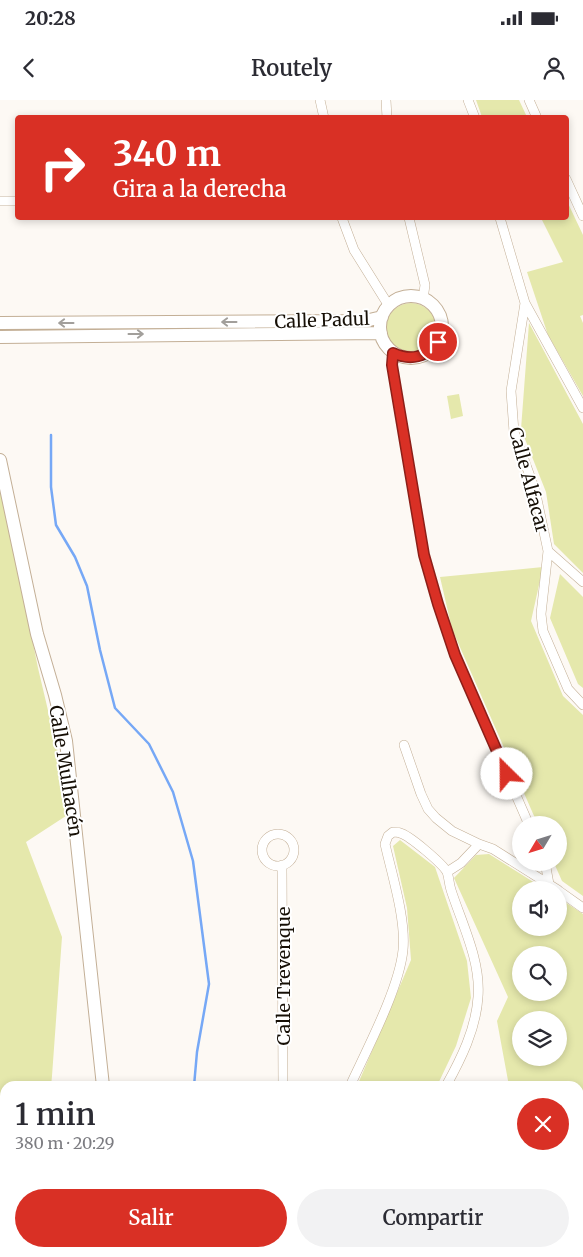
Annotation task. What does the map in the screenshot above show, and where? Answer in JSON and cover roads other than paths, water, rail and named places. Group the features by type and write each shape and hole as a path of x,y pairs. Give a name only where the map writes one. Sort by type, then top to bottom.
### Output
{"street":[{"path":"320,100 323,115"},
{"path":"386,100 387,115"},
{"path":"468,100 474,115"},
{"path":"529,100 536,115"},
{"path":"569,186 583,216"},
{"path":"0,201 15,201"},
{"path":"343,220 354,250 389,306"},
{"path":"410,220 425,285 423,299"},
{"path":"501,220 525,303 583,408"},
{"path":"405,297 423,299 438,313 441,322 441,333 438,342 423,356 413,358 402,357 393,353 387,347 380,333 382,317 389,306 405,297"},
{"name":"Calle Alfacar","path":"525,303 511,392 514,432 535,490 548,551 541,614 543,631 568,689 583,705"},
{"name":"Calle Padul","path":"262,328 365,321 382,317"},
{"name":"Calle Padul","path":"0,324 92,329 262,328 380,333"},
{"name":"Calle Padul","path":"0,337 92,329"},
{"path":"393,353 392,365 424,555 455,655 525,816"},
{"name":"Calle Mulhacén","path":"0,460 37,634 66,741 102,1081"},
{"path":"548,551 583,582"},
{"path":"404,745 420,794 428,809 452,830 479,844 493,848 544,881"},
{"path":"352,1081 399,974 403,950 403,929 385,844 388,836 393,832 401,833 439,861 447,872 449,886 472,952 477,975 478,996 475,1020 450,1081"},
{"path":"447,872 461,862 479,844"},
{"name":"Calle Trevenque","path":"282,865 283,1081"},
{"path":"567,896 583,908"}],"waterway":[{"path":"51,435 51,487 56,525 75,557 87,586 100,650 115,708 149,744 173,792 193,861 209,984 197,1052 194,1081"}]}
